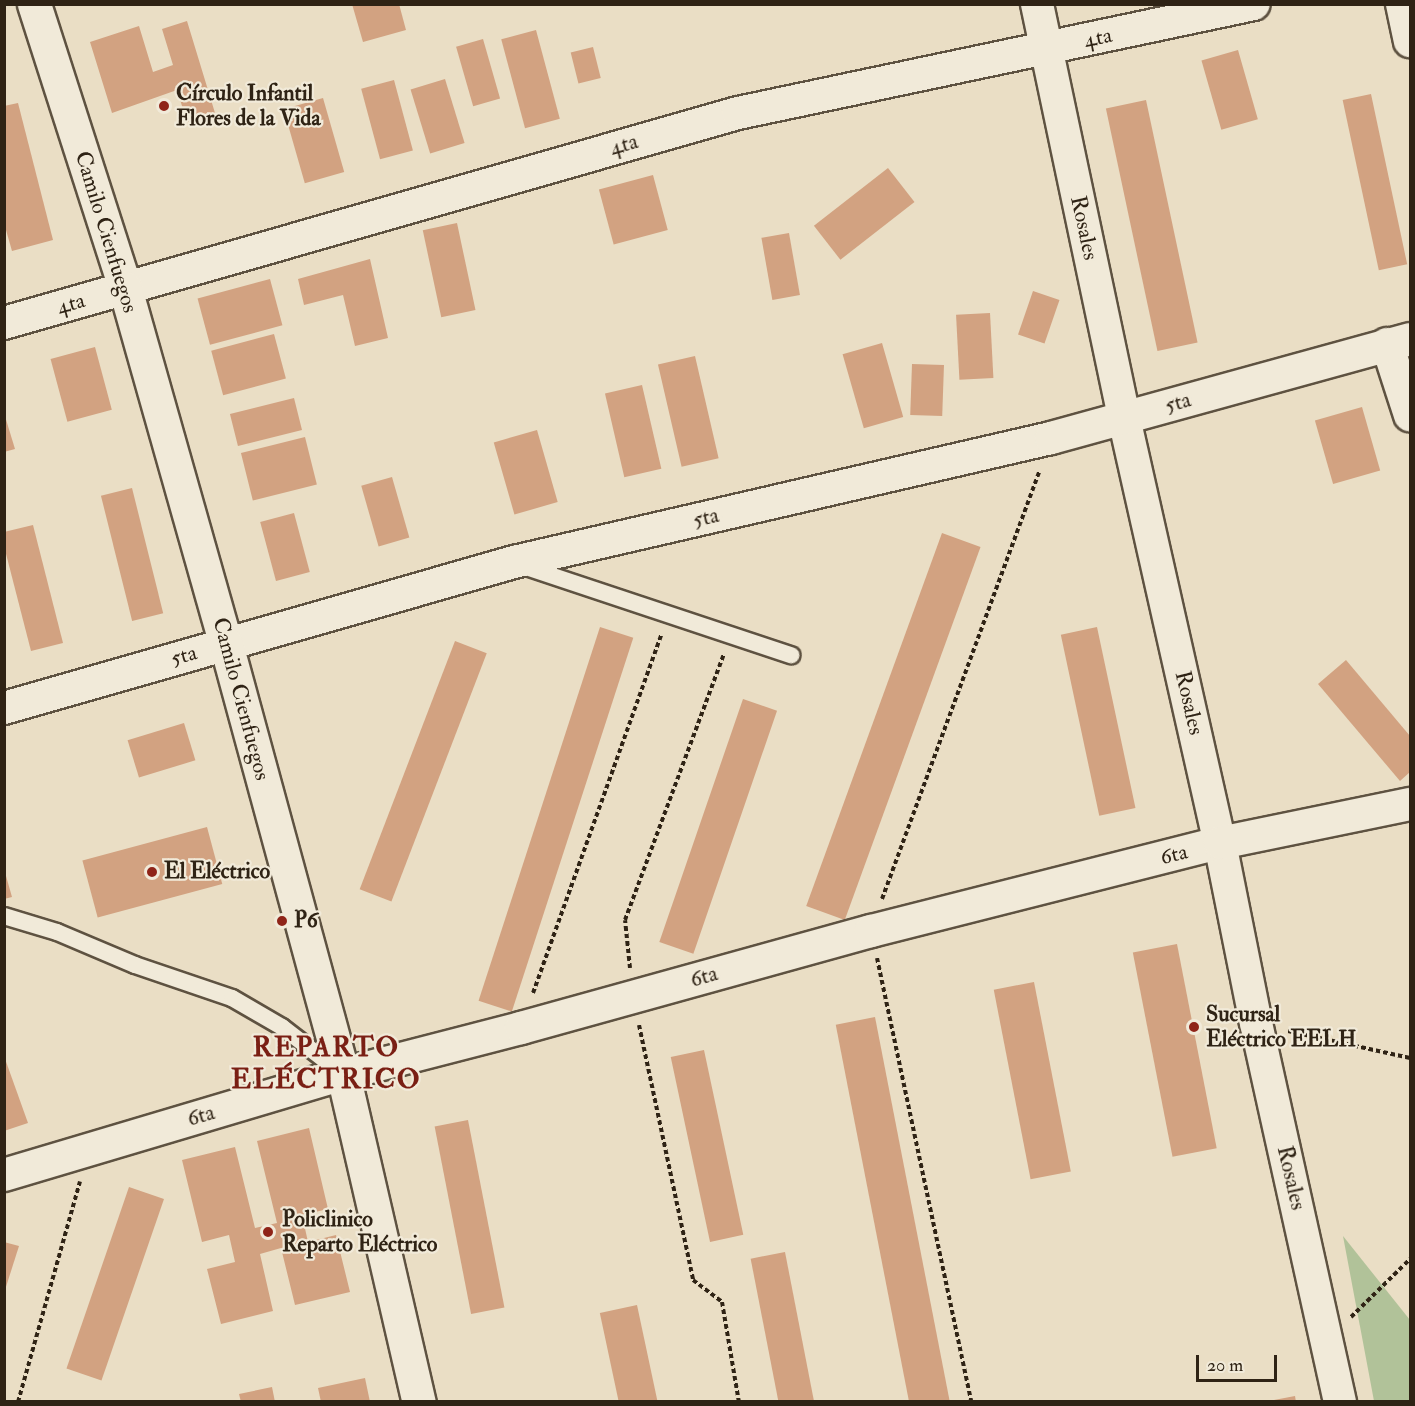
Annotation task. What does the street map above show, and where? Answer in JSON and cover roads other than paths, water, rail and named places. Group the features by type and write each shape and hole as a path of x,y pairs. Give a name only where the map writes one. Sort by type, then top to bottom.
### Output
{"street":[{"name":"Camilo Cienfuegos","path":"34,4 124,288 226,644 343,1074 419,1401"},
{"name":"Rosales","path":"1037,4 1124,418 1220,843 1256,1023 1341,1401"},
{"name":"4ta","path":"4,323 738,113 1254,4"},
{"path":"1402,4 1410,41"},
{"path":"1399,341 1410,415"},
{"name":"5ta","path":"4,708 514,562 1051,438 1399,341"},
{"name":"6ta","path":"4,1175 343,1074 521,1028 871,931 1220,843 1410,804"}],"lane":[{"path":"514,562 731,637 791,655"},
{"path":"4,916 57,932 135,965 232,998 282,1027 343,1074"}],"place":[{"name":"Círculo Infantil Flores de la Vida","path":"164,106"},
{"name":"El Eléctrico","path":"152,872"},
{"name":"P6","path":"282,921"},
{"name":"Sucursal Eléctrico EELH","path":"1194,1027"},
{"name":"Policlinico Reparto Eléctrico","path":"268,1232"}],"district":[{"name":"REPARTO ELÉCTRICO","path":"326,1064"}]}
